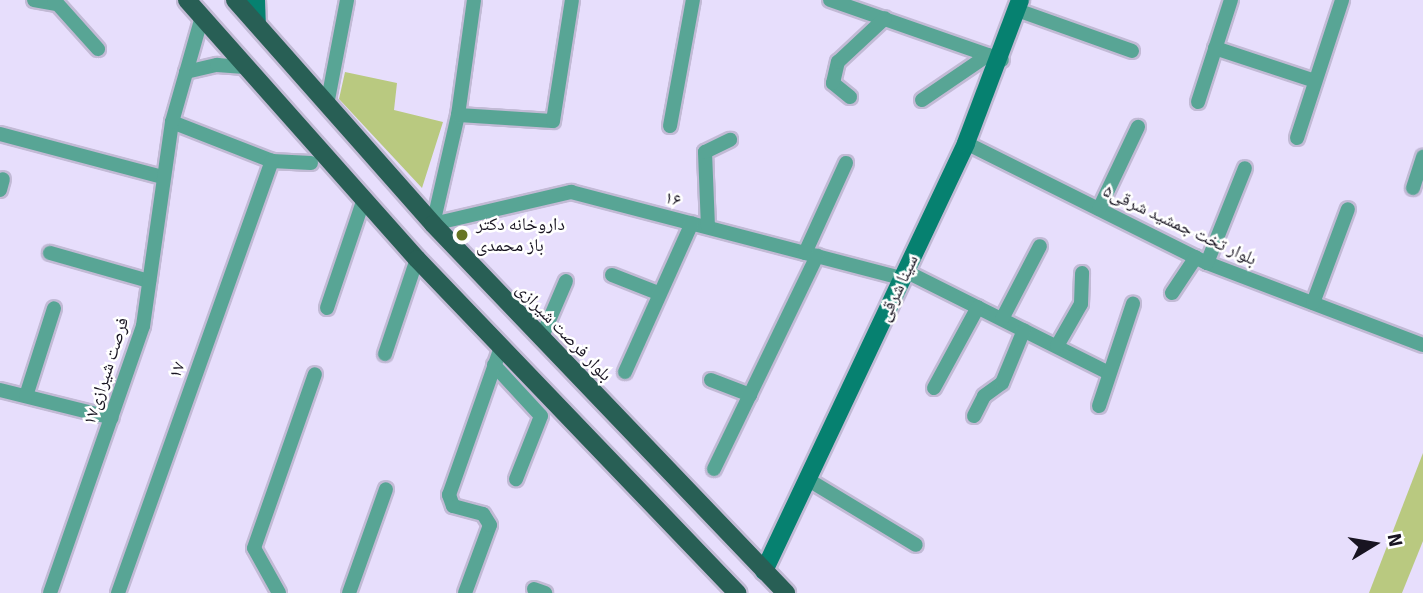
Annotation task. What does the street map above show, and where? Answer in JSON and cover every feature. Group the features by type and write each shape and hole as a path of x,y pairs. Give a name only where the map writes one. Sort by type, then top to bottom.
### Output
{"main road":[{"path":"187,0 417,259 737,593"},
{"name":"بلوار فرصت شیرازی","path":"235,0 433,224 541,340 786,593"}],"street":[{"path":"34,0 55,2 98,49"},
{"path":"256,0 257,24"},
{"path":"327,105 347,0"},
{"path":"433,224 458,115 474,0"},
{"path":"458,115 553,121 572,0"},
{"path":"670,126 693,0"},
{"path":"830,0 847,2 995,57"},
{"path":"1198,102 1231,0"},
{"path":"1297,138 1342,0"},
{"path":"1018,5 1132,51"},
{"name":"سینا شرقی","path":"764,571 966,144 995,57 1018,5"},
{"name":"۱۷فرصت شیرازی","path":"50,593 143,326 172,122 202,17"},
{"path":"850,97 833,83 838,62 886,18"},
{"path":"1215,48 1315,81"},
{"path":"922,100 995,57"},
{"path":"186,72 217,65 248,68"},
{"path":"172,122 272,160 311,163"},
{"path":"1099,209 1138,127"},
{"path":"0,134 163,177"},
{"path":"708,228 705,152 730,140"},
{"name":"بلوار تخت جمشید شرقی۵","path":"966,144 1202,260 1313,303 1421,339"},
{"path":"1413,188 1423,157"},
{"name":"۱۷","path":"118,593 272,160"},
{"path":"714,469 811,254 846,163"},
{"path":"1172,293 1202,260 1245,168"},
{"name":"۱۶","path":"433,224 571,192 811,254 904,275 978,307 1109,373"},
{"path":"327,308 364,199"},
{"path":"1313,303 1348,209"},
{"path":"625,372 658,293 692,223"},
{"path":"1002,319 1040,246"},
{"path":"50,253 149,281"},
{"path":"385,354 417,259"},
{"path":"1057,346 1081,304 1082,273"},
{"path":"612,275 658,293"},
{"path":"541,340 566,281"},
{"path":"1099,406 1133,304"},
{"path":"934,388 978,307"},
{"path":"26,396 54,308"},
{"path":"974,416 984,397 1002,383 1024,330"},
{"path":"465,593 490,525 483,514 453,506 449,495 501,346"},
{"path":"494,365 541,416"},
{"path":"279,593 254,548 315,374"},
{"path":"711,380 750,394"},
{"path":"1,392 112,418"},
{"path":"516,479 541,416 546,393"},
{"path":"807,479 916,545"},
{"path":"349,593 386,489"}],"green space":[{"path":"345,72 397,83 394,110 443,122 422,188 339,99"},
{"path":"1423,453 1423,541 1402,593 1369,593"}],"place":[{"name":"داروخانه دکتر باز محمدی","path":"462,235"}]}
